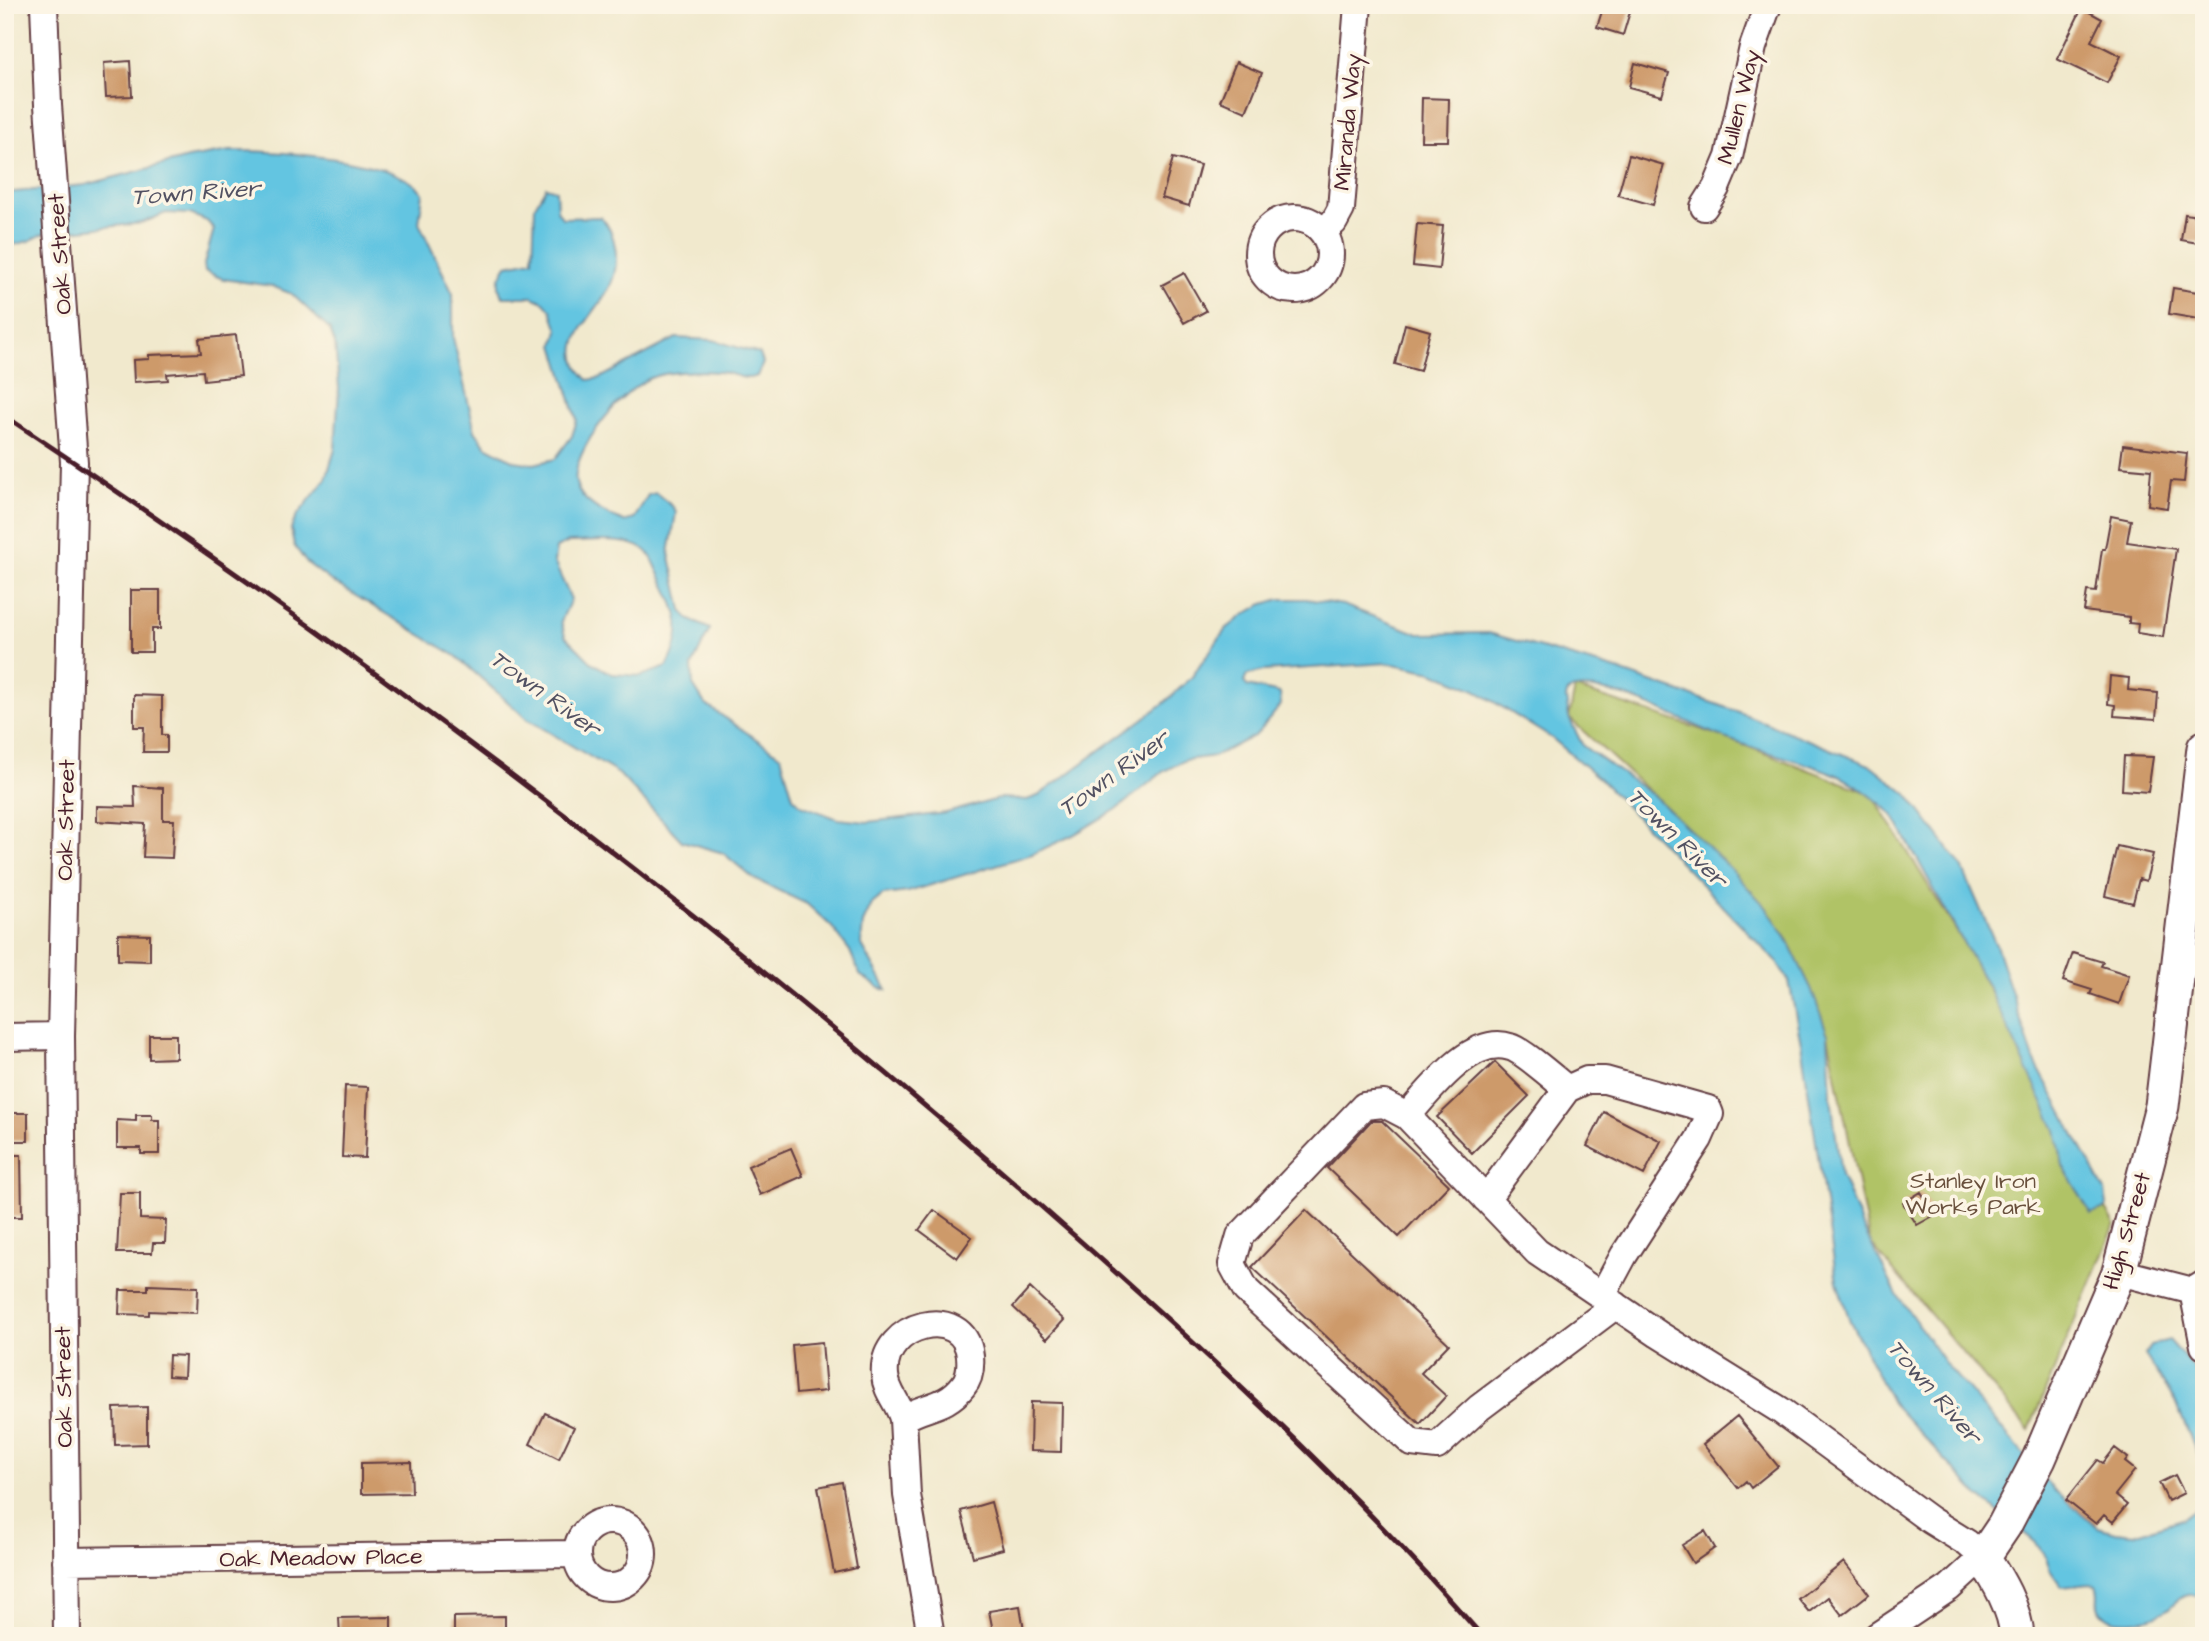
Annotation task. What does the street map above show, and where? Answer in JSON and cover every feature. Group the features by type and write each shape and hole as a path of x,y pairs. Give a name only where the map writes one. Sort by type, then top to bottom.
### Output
{"main road":[{"name":"High Street","path":"1983,1557 2004,1526 2039,1459 2119,1272 2161,1106 2198,840 2204,748"},
{"path":"1983,1557 1996,1577 2016,1621 2017,1636"}],"street":[{"name":"Oak Street","path":"44,5 48,105 74,462 61,1036 67,1636"},
{"name":"Miranda Way","path":"1322,231 1334,222 1341,209 1358,5"},
{"name":"Mullen Way","path":"1704,207 1716,188 1729,157 1753,47 1768,5"},
{"path":"5,1037 61,1036"},
{"path":"1407,1116 1453,1066 1480,1049 1511,1047 1567,1089"},
{"path":"1486,1199 1567,1089 1587,1080 1605,1080 1708,1109 1710,1114 1699,1139 1624,1255 1609,1301 1437,1446 1412,1443 1245,1290 1232,1264 1241,1236 1364,1106 1384,1104 1407,1116 1486,1199 1537,1252 1609,1301 1819,1437 1983,1557"},
{"path":"2119,1272 2199,1287 2204,1346"},
{"path":"903,1419 906,1495 931,1636"},
{"name":"Oak Meadow Place","path":"66,1561 576,1555"},
{"name":"High Street","path":"1877,1636 1949,1588 1983,1557"}],"green space":[{"name":"Stanley Iron Works Park","path":"1575,688 1715,734 1872,794 1965,945 2115,1225 2029,1430 1870,1243 1828,1035 1785,935 1668,809 1569,718"}],"water":[{"name":"Town River","path":"230,151 333,158 388,171 409,181 423,193 419,223 453,294 453,338 475,431 486,446 514,461 534,464 555,459 572,436 577,420 554,345 558,330 551,310 544,302 533,297 503,297 499,289 507,265 533,260 535,206 546,187 556,190 557,210 562,218 601,217 614,240 614,276 576,342 574,354 578,367 588,380 600,378 676,338 713,340 760,354 763,363 757,376 753,377 745,378 719,372 691,372 663,374 644,381 616,404 591,437 582,454 576,483 583,497 589,502 624,522 634,519 648,495 656,493 673,507 676,513 669,553 682,610 688,619 710,629 692,666 693,685 705,704 781,756 793,797 801,805 838,819 867,822 946,813 1002,798 1027,800 1038,796 1163,704 1191,678 1226,629 1261,605 1280,599 1306,599 1343,605 1419,634 1489,633 1610,668 1739,712 1872,766 1908,795 1962,867 1996,945 2034,1060 2105,1191 2107,1206 2103,1210 2091,1214 2063,1166 2056,1130 1990,991 1893,815 1853,783 1837,775 1725,738 1624,696 1584,688 1568,691 1566,698 1569,718 1583,746 1654,796 1726,864 1766,907 1785,935 1811,988 1828,1035 1831,1097 1841,1175 1861,1224 1896,1293 1945,1363 2054,1490 2098,1527 2134,1534 2182,1519 2204,1503 2204,1598 2184,1596 2165,1611 2142,1619 2123,1621 2107,1617 2099,1609 2096,1585 2062,1587 2035,1542 1977,1494 1892,1403 1850,1321 1837,1282 1789,981 1777,962 1600,779 1553,739 1475,690 1433,672 1388,663 1263,671 1247,675 1244,682 1247,686 1280,693 1281,705 1256,735 1215,756 1185,760 1164,771 1117,809 1073,835 1032,854 908,892 883,895 872,904 863,923 861,944 887,990 880,988 860,975 850,951 831,926 807,904 754,879 723,853 682,841 619,774 527,719 456,656 331,581 306,562 294,545 291,529 296,517 326,479 335,449 339,388 335,344 330,330 292,294 272,286 223,279 205,271 204,264 214,229 207,221 190,214 166,213 142,223 43,234 5,247 5,193 85,185 188,158","holes":["569,542 627,543 644,549 650,556 678,619 677,641 667,667 641,676 612,674 591,662 565,636 561,621 571,599 554,562 556,548"]},
{"path":"2169,1340 2194,1368 2204,1389 2204,1469 2175,1401 2145,1355 2150,1345"}],"building":[{"path":"1604,5 1632,5 1623,35 1597,27"},
{"path":"2082,8 2102,19 2091,41 2121,56 2107,83 2057,59"},
{"path":"130,61 132,96 106,97 104,63"},
{"path":"1236,62 1262,73 1246,112 1220,101"},
{"path":"1635,63 1669,73 1662,96 1629,87"},
{"path":"1422,98 1449,99 1448,141 1421,141"},
{"path":"1629,155 1664,165 1653,205 1618,195"},
{"path":"1173,158 1200,165 1189,206 1162,198"},
{"path":"2185,214 2204,217 2204,244 2181,240"},
{"path":"1417,224 1443,226 1439,269 1413,266"},
{"path":"1184,273 1206,311 1184,323 1162,285"},
{"path":"2173,288 2204,293 2204,320 2169,314"},
{"path":"1405,324 1430,331 1420,371 1395,364"},
{"path":"236,335 241,376 204,380 203,371 167,374 168,380 134,382 133,360 149,359 149,355 201,353 199,339"},
{"path":"2123,445 2187,453 2184,482 2171,481 2167,508 2148,505 2151,470 2120,467"},
{"path":"2111,516 2131,520 2127,542 2176,549 2163,637 2137,633 2138,624 2129,623 2129,617 2084,611 2087,591 2096,592 2102,549 2105,549"},
{"path":"131,590 160,590 160,629 152,629 152,652 131,652"},
{"path":"2110,676 2129,678 2128,690 2158,693 2156,719 2114,716 2115,705 2108,704"},
{"path":"134,695 162,696 162,735 167,735 167,752 143,752 144,727 134,727"},
{"path":"2124,756 2153,757 2148,792 2122,790"},
{"path":"134,786 163,788 163,820 174,820 172,858 143,857 145,824 97,821 97,806 135,807"},
{"path":"2117,846 2153,854 2146,881 2139,879 2133,903 2105,896"},
{"path":"118,934 150,935 150,961 118,960"},
{"path":"2073,953 2103,962 2101,966 2129,975 2119,1004 2090,994 2092,990 2063,981"},
{"path":"149,1035 176,1035 176,1058 149,1059"},
{"path":"1495,1062 1529,1096 1472,1153 1437,1117"},
{"path":"345,1086 368,1087 365,1158 342,1157"},
{"path":"1604,1112 1661,1141 1644,1175 1587,1146"},
{"path":"5,1113 28,1113 28,1141 5,1141"},
{"path":"136,1115 152,1115 152,1120 159,1120 159,1154 141,1154 141,1148 117,1148 117,1120 136,1121"},
{"path":"1371,1121 1382,1121 1449,1185 1399,1237 1327,1168"},
{"path":"791,1148 803,1176 760,1195 748,1166"},
{"path":"5,1155 21,1155 22,1217 5,1217"},
{"path":"1921,1192 1935,1215 1917,1225 1903,1203"},
{"path":"120,1193 140,1193 140,1219 166,1220 165,1243 153,1243 152,1253 117,1253"},
{"path":"934,1210 972,1237 957,1258 919,1230"},
{"path":"1306,1210 1449,1344 1421,1373 1446,1396 1420,1424 1252,1267"},
{"path":"148,1285 198,1287 197,1313 149,1311 149,1315 119,1314 120,1290 148,1290"},
{"path":"1030,1288 1064,1320 1047,1339 1013,1307"},
{"path":"822,1342 826,1391 796,1394 792,1345"},
{"path":"169,1355 185,1356 184,1377 168,1376"},
{"path":"1031,1402 1062,1403 1061,1452 1030,1451"},
{"path":"147,1407 147,1444 115,1445 114,1408"},
{"path":"545,1413 574,1427 559,1459 530,1444"},
{"path":"1737,1416 1778,1466 1751,1488 1746,1481 1738,1488 1703,1444"},
{"path":"2115,1448 2128,1458 2125,1462 2135,1470 2115,1495 2127,1505 2113,1522 2104,1515 2096,1524 2066,1500 2098,1460 2103,1463"},
{"path":"411,1462 412,1493 361,1494 361,1463"},
{"path":"2175,1475 2184,1493 2168,1501 2159,1483"},
{"path":"842,1482 857,1568 834,1573 818,1487"},
{"path":"991,1502 1003,1549 973,1557 961,1511"},
{"path":"1705,1531 1715,1548 1693,1563 1682,1545"},
{"path":"1844,1562 1869,1594 1842,1615 1828,1597 1809,1612 1798,1599"},
{"path":"1020,1606 1025,1636 994,1636 989,1611"},
{"path":"505,1616 505,1636 454,1636 454,1617"},
{"path":"391,1617 391,1636 340,1636 339,1618"}],"railway":[{"path":"5,416 260,591 509,773 752,963 871,1061 1053,1217 1244,1390 1366,1510 1482,1636"}]}
